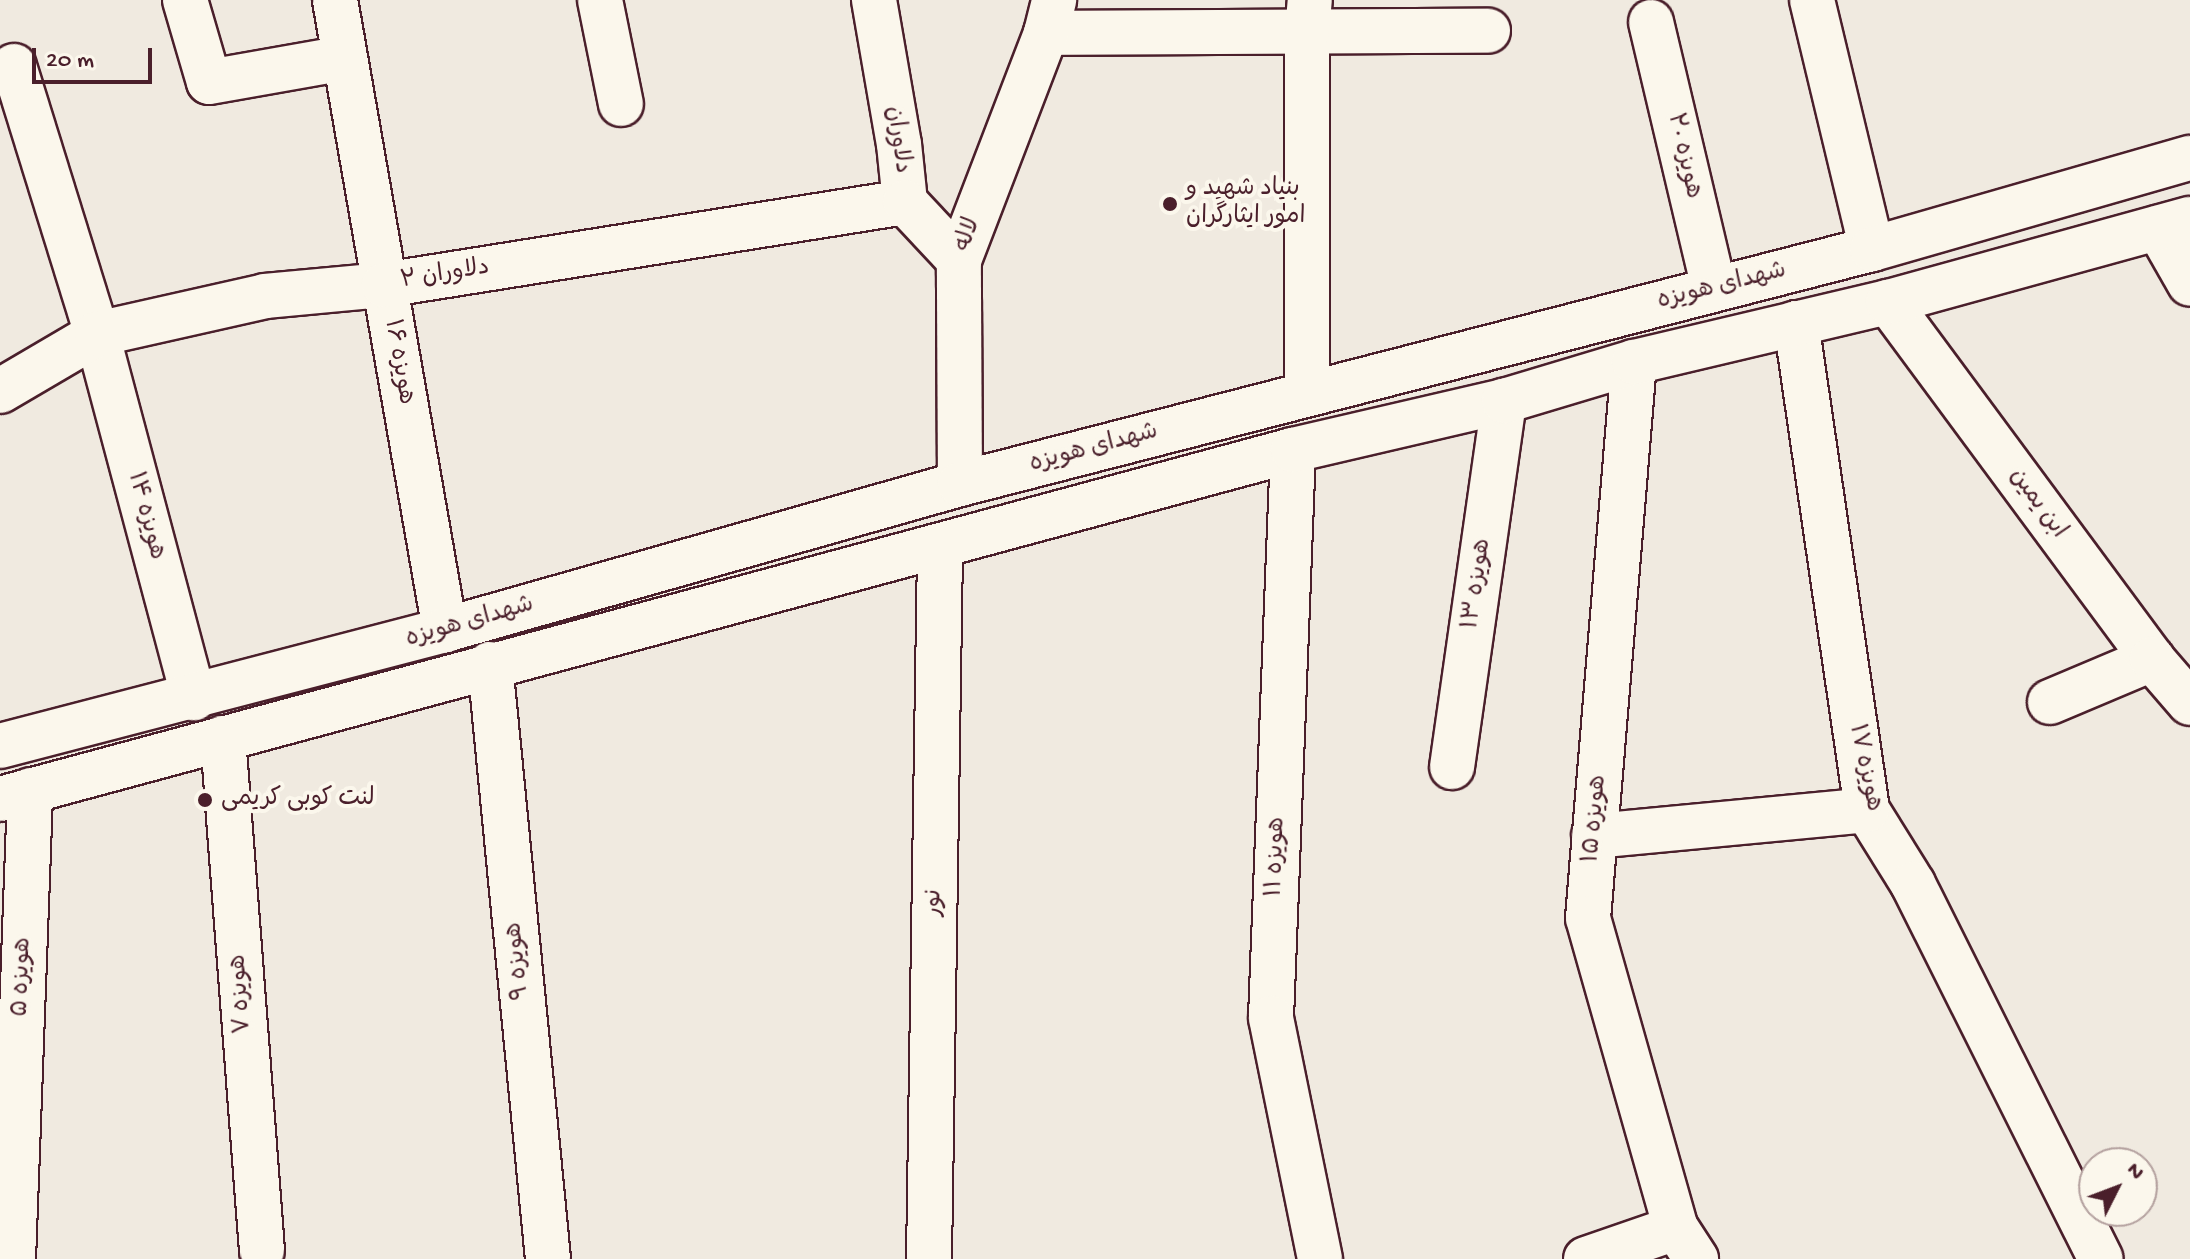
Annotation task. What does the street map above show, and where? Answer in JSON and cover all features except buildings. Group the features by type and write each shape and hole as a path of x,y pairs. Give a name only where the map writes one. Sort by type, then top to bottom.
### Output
{"street":[{"path":"185,0 209,82 345,58"},
{"name":"هویزه ۱۶","path":"335,0 445,630"},
{"path":"600,0 621,104"},
{"name":"دلاوران","path":"874,0 899,144 905,202 959,260"},
{"path":"1812,0 1872,249"},
{"path":"1050,16 1308,16 1488,31"},
{"name":"لاله","path":"960,484 959,260 1050,16"},
{"path":"1307,394 1308,16"},
{"name":"هویزه ۲۰","path":"1651,22 1714,289"},
{"name":"هویزه ۱۴","path":"14,66 97,334 194,698"},
{"name":"شهدای هویزه","path":"0,746 194,698 445,630 960,484 1872,249 2190,158"},
{"name":"دلاوران ۲","path":"0,391 97,334 265,296 384,285 905,202"},
{"path":"2174,224 2190,284"},
{"name":"شهدای هویزه","path":"15,794 1293,450 1504,401 1634,362 1888,302 2174,224"},
{"name":"ابن یمین","path":"1888,302 2152,659 2190,703"},
{"name":"هویزه ۱۷","path":"1796,323 1867,810 1913,884 2101,1259"},
{"name":"هویزه ۱۵","path":"1634,362 1588,918 1686,1244"},
{"name":"هویزه ۱۳","path":"1452,767 1504,401"},
{"name":"هویزه ۱۱","path":"1293,450 1271,1018 1320,1259"},
{"name":"نور","path":"929,1259 940,547"},
{"path":"2050,702 2152,659"},
{"name":"هویزه ۹","path":"490,664 548,1259"},
{"name":"هویزه ۷","path":"223,738 262,1251"},
{"name":"هویزه ۵","path":"13,1259 15,794"},
{"path":"1594,836 1867,810"},
{"path":"1586,1259 1686,1244"}],"place":[{"name":"بنیاد شهید و امور ایثارگران","path":"1170,204"},
{"name":"لنت کوبی کریمی","path":"205,800"}]}
